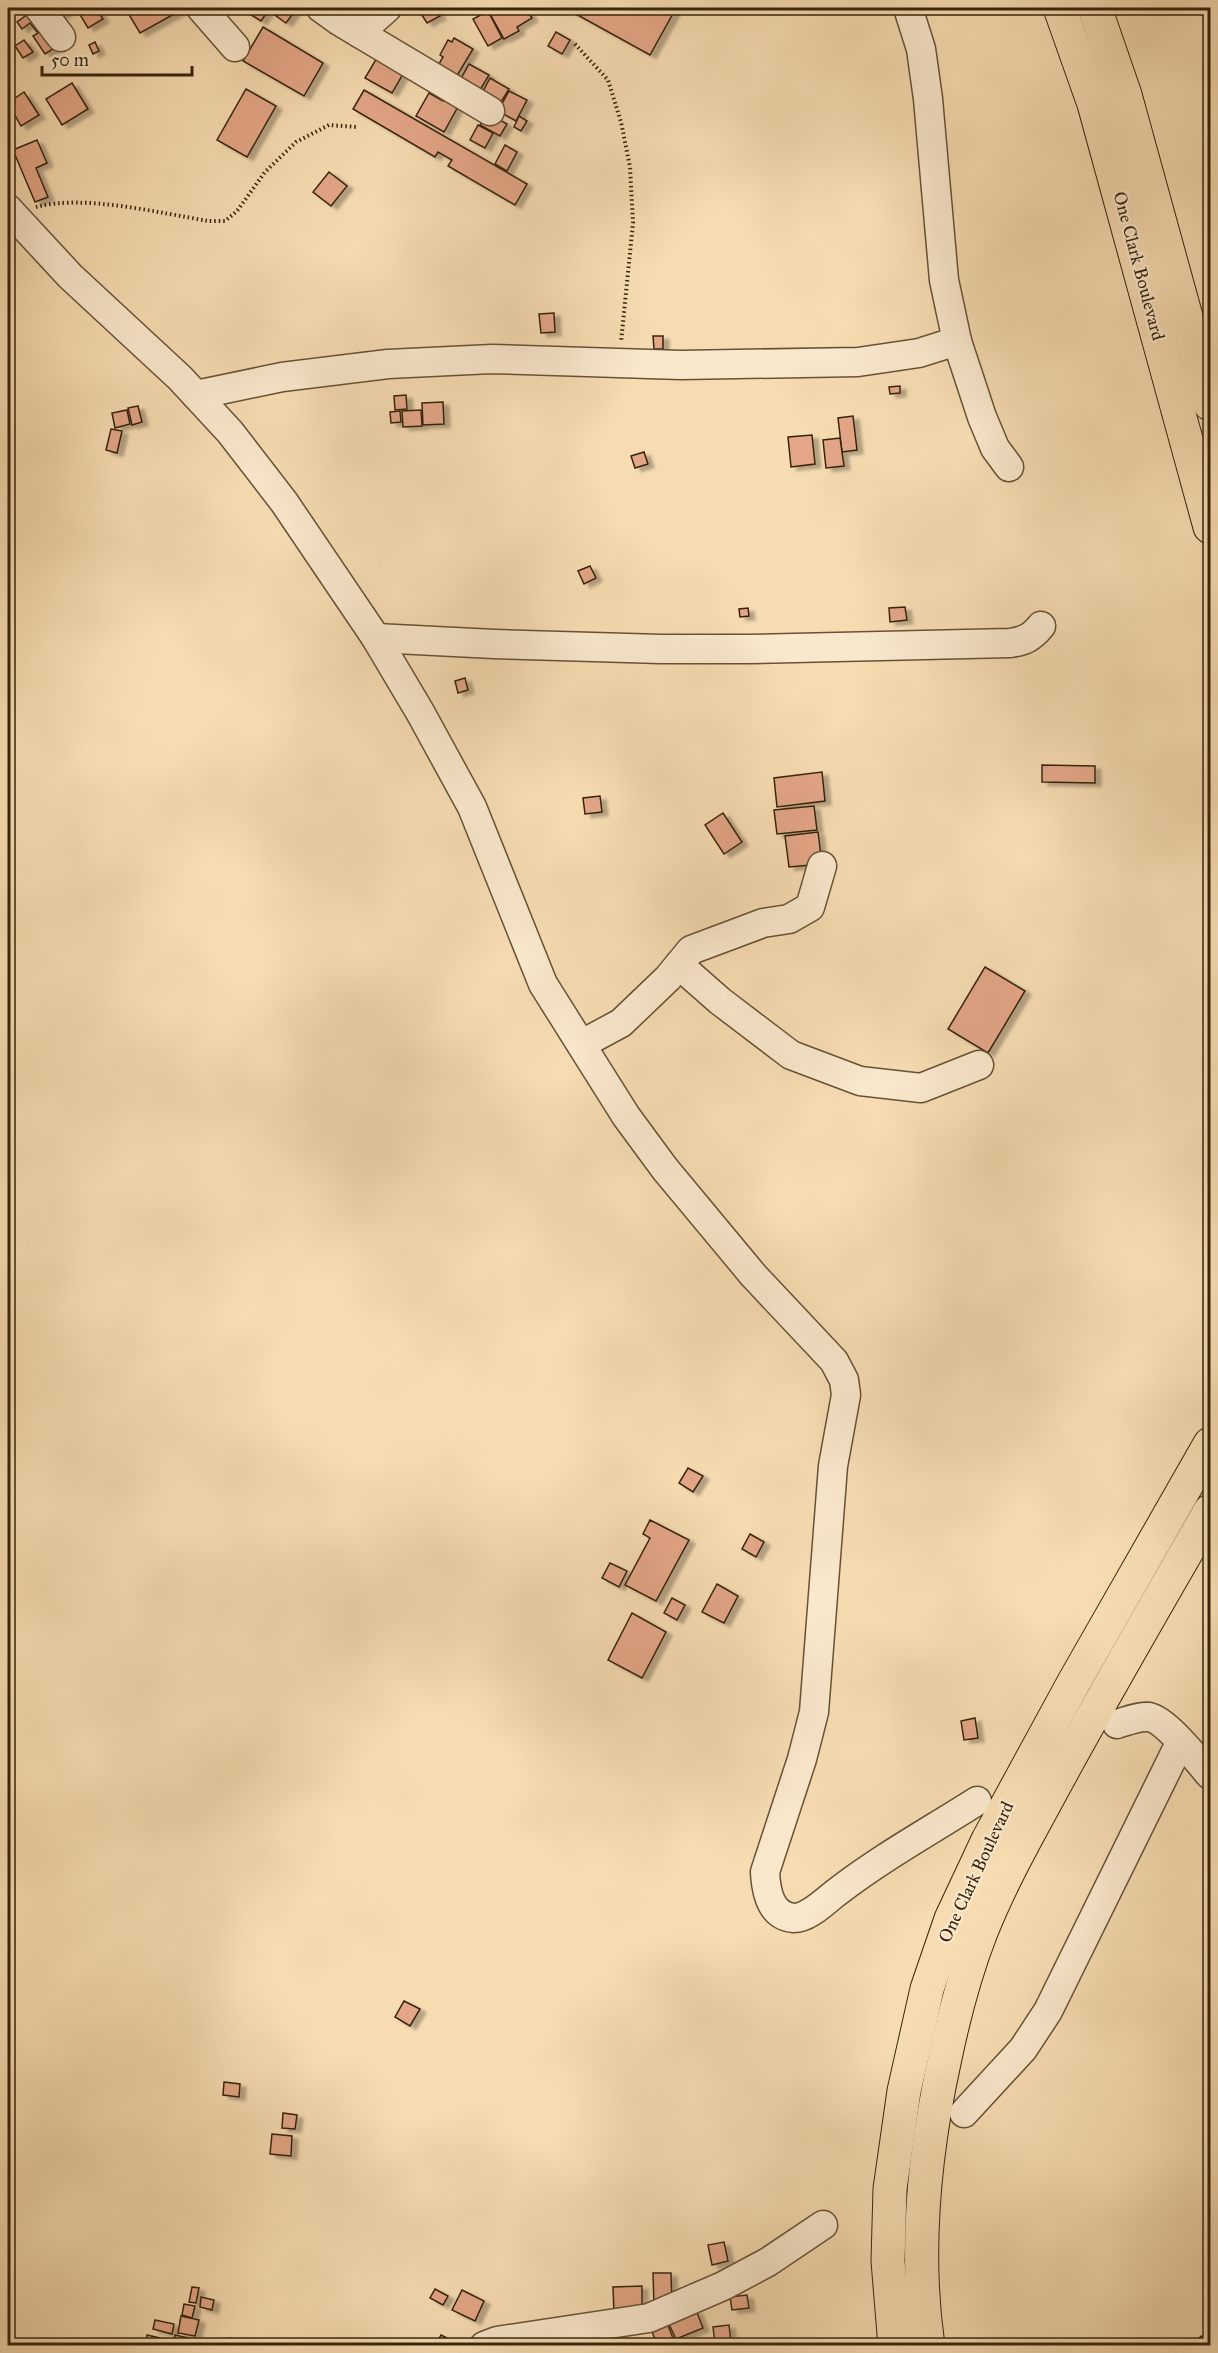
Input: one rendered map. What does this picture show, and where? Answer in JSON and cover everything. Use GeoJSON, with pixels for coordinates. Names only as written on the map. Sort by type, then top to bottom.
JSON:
{"type":"FeatureCollection","features":[{"type":"Feature","properties":{"kind":"main road","name":"One Clark Boulevard"},"geometry":{"type":"LineString","coordinates":[[1060,8],[1094,104],[1210,527]]}},
{"type":"Feature","properties":{"kind":"main road","name":"One Clark Boulevard"},"geometry":{"type":"LineString","coordinates":[[1095,8],[1125,95],[1210,404]]}},
{"type":"Feature","properties":{"kind":"main road","name":"One Clark Boulevard"},"geometry":{"type":"LineString","coordinates":[[895,2346],[888,2261],[890,2189],[904,2091],[924,2001],[951,1919],[988,1840],[1210,1444]]}},
{"type":"Feature","properties":{"kind":"main road","name":"One Clark Boulevard"},"geometry":{"type":"LineString","coordinates":[[928,2346],[921,2261],[922,2192],[936,2097],[962,1987],[981,1931],[1017,1855],[1102,1698],[1210,1511]]}},
{"type":"Feature","properties":{"kind":"street"},"geometry":{"type":"LineString","coordinates":[[39,8],[61,37]]}},
{"type":"Feature","properties":{"kind":"street"},"geometry":{"type":"LineString","coordinates":[[201,8],[235,47]]}},
{"type":"Feature","properties":{"kind":"street"},"geometry":{"type":"LineString","coordinates":[[321,8],[490,111]]}},
{"type":"Feature","properties":{"kind":"street"},"geometry":{"type":"LineString","coordinates":[[359,33],[387,8]]}},
{"type":"Feature","properties":{"kind":"street"},"geometry":{"type":"LineString","coordinates":[[908,8],[921,49],[928,99],[944,280],[957,341],[986,427],[995,448],[1009,466]]}},
{"type":"Feature","properties":{"kind":"street"},"geometry":{"type":"LineString","coordinates":[[10,211],[70,276],[196,395],[230,432],[284,502],[376,638],[420,712],[472,807],[543,984],[626,1116],[665,1169],[754,1276],[834,1361],[844,1380],[846,1395],[833,1466],[814,1712],[802,1760],[765,1872],[766,1889],[772,1904],[783,1915],[796,1918],[811,1911],[859,1875],[977,1801]]}},
{"type":"Feature","properties":{"kind":"street"},"geometry":{"type":"LineString","coordinates":[[196,395],[282,377],[388,364],[492,359],[681,365],[858,362],[919,353],[957,341]]}},
{"type":"Feature","properties":{"kind":"street"},"geometry":{"type":"LineString","coordinates":[[376,638],[505,644],[750,649],[1010,643],[1023,641],[1032,636],[1041,626]]}},
{"type":"Feature","properties":{"kind":"street"},"geometry":{"type":"LineString","coordinates":[[582,1044],[621,1023],[668,978],[691,950],[763,923],[789,919],[810,907],[822,866]]}},
{"type":"Feature","properties":{"kind":"street"},"geometry":{"type":"LineString","coordinates":[[679,965],[720,1001],[791,1055],[860,1081],[921,1088],[979,1065]]}},
{"type":"Feature","properties":{"kind":"street"},"geometry":{"type":"LineString","coordinates":[[1117,1724],[1141,1718],[1157,1720],[1167,1727],[1210,1775]]}},
{"type":"Feature","properties":{"kind":"street"},"geometry":{"type":"LineString","coordinates":[[964,2113],[1023,2049],[1048,2011],[1180,1743]]}},
{"type":"Feature","properties":{"kind":"street"},"geometry":{"type":"LineString","coordinates":[[484,2346],[649,2318],[732,2281],[768,2262],[823,2225]]}},
{"type":"Feature","properties":{"kind":"path"},"geometry":{"type":"LineString","coordinates":[[575,45],[608,80],[621,122],[630,167],[633,223],[619,363]]}},
{"type":"Feature","properties":{"kind":"path"},"geometry":{"type":"LineString","coordinates":[[10,211],[54,202],[100,204],[209,221],[225,221],[237,211],[265,172],[296,142],[329,125],[357,127]]}},
{"type":"Feature","properties":{"kind":"building"},"geometry":{"type":"Polygon","coordinates":[[[49,8],[70,8],[71,9],[56,18],[49,8]]]}},
{"type":"Feature","properties":{"kind":"building"},"geometry":{"type":"Polygon","coordinates":[[[76,8],[96,8],[103,19],[88,28],[76,8]]]}},
{"type":"Feature","properties":{"kind":"building"},"geometry":{"type":"Polygon","coordinates":[[[125,8],[185,8],[140,33],[125,8]]]}},
{"type":"Feature","properties":{"kind":"building"},"geometry":{"type":"Polygon","coordinates":[[[240,8],[270,8],[261,21],[240,8]]]}},
{"type":"Feature","properties":{"kind":"building"},"geometry":{"type":"Polygon","coordinates":[[[275,8],[297,8],[286,23],[272,13],[275,8]]]}},
{"type":"Feature","properties":{"kind":"building"},"geometry":{"type":"Polygon","coordinates":[[[435,8],[440,16],[427,23],[418,9],[435,8]]]}},
{"type":"Feature","properties":{"kind":"building"},"geometry":{"type":"Polygon","coordinates":[[[497,8],[526,8],[532,18],[517,27],[519,31],[504,39],[489,12],[497,8]]]}},
{"type":"Feature","properties":{"kind":"building"},"geometry":{"type":"Polygon","coordinates":[[[565,8],[676,8],[650,55],[565,8]]]}},
{"type":"Feature","properties":{"kind":"building"},"geometry":{"type":"Polygon","coordinates":[[[35,9],[46,25],[37,32],[30,23],[22,29],[17,22],[35,9]]]}},
{"type":"Feature","properties":{"kind":"building"},"geometry":{"type":"Polygon","coordinates":[[[488,11],[502,38],[488,46],[473,19],[488,11]]]}},
{"type":"Feature","properties":{"kind":"building"},"geometry":{"type":"Polygon","coordinates":[[[48,27],[59,45],[45,54],[33,36],[48,27]]]}},
{"type":"Feature","properties":{"kind":"building"},"geometry":{"type":"Polygon","coordinates":[[[263,27],[323,63],[304,96],[243,61],[263,27]]]}},
{"type":"Feature","properties":{"kind":"building"},"geometry":{"type":"Polygon","coordinates":[[[556,32],[570,40],[562,54],[548,46],[556,32]]]}},
{"type":"Feature","properties":{"kind":"building"},"geometry":{"type":"Polygon","coordinates":[[[454,38],[473,49],[455,79],[436,69],[443,57],[440,55],[448,40],[452,42],[454,38]]]}},
{"type":"Feature","properties":{"kind":"building"},"geometry":{"type":"Polygon","coordinates":[[[24,40],[33,52],[23,58],[15,46],[24,40]]]}},
{"type":"Feature","properties":{"kind":"building"},"geometry":{"type":"Polygon","coordinates":[[[95,42],[99,51],[93,54],[89,45],[95,42]]]}},
{"type":"Feature","properties":{"kind":"building"},"geometry":{"type":"Polygon","coordinates":[[[378,56],[404,72],[392,93],[365,78],[378,56]]]}},
{"type":"Feature","properties":{"kind":"building"},"geometry":{"type":"Polygon","coordinates":[[[469,64],[489,75],[477,95],[458,84],[469,64]]]}},
{"type":"Feature","properties":{"kind":"building"},"geometry":{"type":"Polygon","coordinates":[[[490,78],[509,89],[498,107],[480,97],[490,78]]]}},
{"type":"Feature","properties":{"kind":"building"},"geometry":{"type":"Polygon","coordinates":[[[72,83],[88,109],[62,125],[46,99],[72,83]]]}},
{"type":"Feature","properties":{"kind":"building"},"geometry":{"type":"Polygon","coordinates":[[[246,89],[276,106],[247,157],[217,140],[246,89]]]}},
{"type":"Feature","properties":{"kind":"building"},"geometry":{"type":"Polygon","coordinates":[[[364,90],[527,184],[515,205],[448,166],[452,160],[438,152],[435,157],[353,109],[364,90]]]}},
{"type":"Feature","properties":{"kind":"building"},"geometry":{"type":"Polygon","coordinates":[[[509,91],[527,100],[516,121],[498,111],[509,91]]]}},
{"type":"Feature","properties":{"kind":"building"},"geometry":{"type":"Polygon","coordinates":[[[24,92],[39,115],[21,126],[8,103],[24,92]]]}},
{"type":"Feature","properties":{"kind":"building"},"geometry":{"type":"Polygon","coordinates":[[[429,93],[443,101],[447,95],[460,103],[444,132],[416,116],[429,93]]]}},
{"type":"Feature","properties":{"kind":"building"},"geometry":{"type":"Polygon","coordinates":[[[487,113],[507,124],[500,136],[480,125],[487,113]]]}},
{"type":"Feature","properties":{"kind":"building"},"geometry":{"type":"Polygon","coordinates":[[[519,116],[527,121],[521,131],[514,127],[519,116]]]}},
{"type":"Feature","properties":{"kind":"building"},"geometry":{"type":"Polygon","coordinates":[[[478,125],[493,133],[485,148],[470,140],[478,125]]]}},
{"type":"Feature","properties":{"kind":"building"},"geometry":{"type":"Polygon","coordinates":[[[37,140],[47,163],[36,168],[48,197],[35,202],[13,150],[37,140]]]}},
{"type":"Feature","properties":{"kind":"building"},"geometry":{"type":"Polygon","coordinates":[[[505,145],[517,152],[507,171],[495,164],[505,145]]]}},
{"type":"Feature","properties":{"kind":"building"},"geometry":{"type":"Polygon","coordinates":[[[329,172],[347,186],[331,206],[313,192],[329,172]]]}},
{"type":"Feature","properties":{"kind":"building"},"geometry":{"type":"Polygon","coordinates":[[[554,313],[555,332],[541,333],[539,314],[554,313]]]}},
{"type":"Feature","properties":{"kind":"building"},"geometry":{"type":"Polygon","coordinates":[[[653,336],[663,336],[663,349],[654,349],[653,336]]]}},
{"type":"Feature","properties":{"kind":"building"},"geometry":{"type":"Polygon","coordinates":[[[900,386],[900,393],[890,394],[889,387],[900,386]]]}},
{"type":"Feature","properties":{"kind":"building"},"geometry":{"type":"Polygon","coordinates":[[[406,395],[407,409],[395,410],[394,396],[406,395]]]}},
{"type":"Feature","properties":{"kind":"building"},"geometry":{"type":"Polygon","coordinates":[[[443,402],[444,424],[423,425],[422,403],[443,402]]]}},
{"type":"Feature","properties":{"kind":"building"},"geometry":{"type":"Polygon","coordinates":[[[138,406],[142,422],[132,425],[128,408],[138,406]]]}},
{"type":"Feature","properties":{"kind":"building"},"geometry":{"type":"Polygon","coordinates":[[[127,410],[130,424],[115,428],[112,413],[127,410]]]}},
{"type":"Feature","properties":{"kind":"building"},"geometry":{"type":"Polygon","coordinates":[[[421,410],[422,426],[403,427],[402,411],[421,410]]]}},
{"type":"Feature","properties":{"kind":"building"},"geometry":{"type":"Polygon","coordinates":[[[400,411],[401,422],[391,423],[390,412],[400,411]]]}},
{"type":"Feature","properties":{"kind":"building"},"geometry":{"type":"Polygon","coordinates":[[[853,416],[857,450],[842,452],[838,418],[853,416]]]}},
{"type":"Feature","properties":{"kind":"building"},"geometry":{"type":"Polygon","coordinates":[[[111,429],[122,431],[117,453],[106,450],[111,429]]]}},
{"type":"Feature","properties":{"kind":"building"},"geometry":{"type":"Polygon","coordinates":[[[812,435],[815,464],[791,467],[788,437],[812,435]]]}},
{"type":"Feature","properties":{"kind":"building"},"geometry":{"type":"Polygon","coordinates":[[[840,438],[844,466],[826,468],[823,440],[840,438]]]}},
{"type":"Feature","properties":{"kind":"building"},"geometry":{"type":"Polygon","coordinates":[[[644,452],[648,464],[635,468],[631,456],[644,452]]]}},
{"type":"Feature","properties":{"kind":"building"},"geometry":{"type":"Polygon","coordinates":[[[590,566],[596,578],[584,584],[578,571],[590,566]]]}},
{"type":"Feature","properties":{"kind":"building"},"geometry":{"type":"Polygon","coordinates":[[[905,607],[907,620],[890,622],[889,608],[905,607]]]}},
{"type":"Feature","properties":{"kind":"building"},"geometry":{"type":"Polygon","coordinates":[[[748,608],[749,616],[740,617],[739,609],[748,608]]]}},
{"type":"Feature","properties":{"kind":"building"},"geometry":{"type":"Polygon","coordinates":[[[465,678],[468,690],[458,693],[455,681],[465,678]]]}},
{"type":"Feature","properties":{"kind":"building"},"geometry":{"type":"Polygon","coordinates":[[[1042,765],[1095,766],[1095,783],[1042,782],[1042,765]]]}},
{"type":"Feature","properties":{"kind":"building"},"geometry":{"type":"Polygon","coordinates":[[[822,772],[825,801],[777,807],[774,778],[822,772]]]}},
{"type":"Feature","properties":{"kind":"building"},"geometry":{"type":"Polygon","coordinates":[[[600,796],[602,812],[585,814],[583,798],[600,796]]]}},
{"type":"Feature","properties":{"kind":"building"},"geometry":{"type":"Polygon","coordinates":[[[814,806],[817,830],[777,834],[774,810],[814,806]]]}},
{"type":"Feature","properties":{"kind":"building"},"geometry":{"type":"Polygon","coordinates":[[[723,813],[742,842],[724,854],[705,825],[723,813]]]}},
{"type":"Feature","properties":{"kind":"building"},"geometry":{"type":"Polygon","coordinates":[[[818,832],[822,864],[789,867],[785,836],[818,832]]]}},
{"type":"Feature","properties":{"kind":"building"},"geometry":{"type":"Polygon","coordinates":[[[985,967],[1025,991],[988,1053],[948,1029],[985,967]]]}},
{"type":"Feature","properties":{"kind":"building"},"geometry":{"type":"Polygon","coordinates":[[[688,1468],[703,1476],[693,1492],[679,1483],[688,1468]]]}},
{"type":"Feature","properties":{"kind":"building"},"geometry":{"type":"Polygon","coordinates":[[[650,1520],[689,1540],[656,1601],[625,1585],[650,1538],[643,1534],[650,1520]]]}},
{"type":"Feature","properties":{"kind":"building"},"geometry":{"type":"Polygon","coordinates":[[[750,1534],[764,1542],[756,1557],[742,1549],[750,1534]]]}},
{"type":"Feature","properties":{"kind":"building"},"geometry":{"type":"Polygon","coordinates":[[[610,1563],[627,1571],[619,1587],[602,1578],[610,1563]]]}},
{"type":"Feature","properties":{"kind":"building"},"geometry":{"type":"Polygon","coordinates":[[[717,1584],[738,1596],[724,1623],[702,1612],[717,1584]]]}},
{"type":"Feature","properties":{"kind":"building"},"geometry":{"type":"Polygon","coordinates":[[[672,1598],[685,1605],[677,1620],[664,1613],[672,1598]]]}},
{"type":"Feature","properties":{"kind":"building"},"geometry":{"type":"Polygon","coordinates":[[[632,1613],[666,1632],[642,1678],[608,1660],[632,1613]]]}},
{"type":"Feature","properties":{"kind":"building"},"geometry":{"type":"Polygon","coordinates":[[[975,1718],[978,1738],[964,1740],[961,1721],[975,1718]]]}},
{"type":"Feature","properties":{"kind":"building"},"geometry":{"type":"Polygon","coordinates":[[[404,2001],[420,2009],[410,2026],[395,2017],[404,2001]]]}},
{"type":"Feature","properties":{"kind":"building"},"geometry":{"type":"Polygon","coordinates":[[[224,2082],[240,2084],[239,2097],[223,2095],[224,2082]]]}},
{"type":"Feature","properties":{"kind":"building"},"geometry":{"type":"Polygon","coordinates":[[[283,2113],[297,2115],[295,2129],[282,2128],[283,2113]]]}},
{"type":"Feature","properties":{"kind":"building"},"geometry":{"type":"Polygon","coordinates":[[[272,2134],[292,2136],[291,2156],[270,2154],[272,2134]]]}},
{"type":"Feature","properties":{"kind":"building"},"geometry":{"type":"Polygon","coordinates":[[[724,2242],[728,2261],[712,2265],[708,2245],[724,2242]]]}},
{"type":"Feature","properties":{"kind":"building"},"geometry":{"type":"Polygon","coordinates":[[[653,2273],[671,2273],[672,2305],[654,2305],[653,2273]]]}},
{"type":"Feature","properties":{"kind":"building"},"geometry":{"type":"Polygon","coordinates":[[[642,2286],[642,2312],[614,2313],[613,2287],[642,2286]]]}},
{"type":"Feature","properties":{"kind":"building"},"geometry":{"type":"Polygon","coordinates":[[[192,2287],[199,2288],[196,2303],[189,2302],[192,2287]]]}},
{"type":"Feature","properties":{"kind":"building"},"geometry":{"type":"Polygon","coordinates":[[[435,2289],[448,2296],[443,2305],[430,2298],[435,2289]]]}},
{"type":"Feature","properties":{"kind":"building"},"geometry":{"type":"Polygon","coordinates":[[[462,2290],[484,2301],[475,2321],[452,2310],[462,2290]]]}},
{"type":"Feature","properties":{"kind":"building"},"geometry":{"type":"Polygon","coordinates":[[[747,2295],[749,2308],[732,2310],[730,2297],[747,2295]]]}},
{"type":"Feature","properties":{"kind":"building"},"geometry":{"type":"Polygon","coordinates":[[[201,2297],[214,2300],[212,2310],[200,2307],[201,2297]]]}},
{"type":"Feature","properties":{"kind":"building"},"geometry":{"type":"Polygon","coordinates":[[[184,2304],[195,2306],[192,2318],[182,2315],[184,2304]]]}},
{"type":"Feature","properties":{"kind":"building"},"geometry":{"type":"Polygon","coordinates":[[[696,2310],[703,2328],[676,2339],[668,2322],[696,2310]]]}},
{"type":"Feature","properties":{"kind":"building"},"geometry":{"type":"Polygon","coordinates":[[[181,2316],[199,2320],[195,2336],[178,2333],[181,2316]]]}},
{"type":"Feature","properties":{"kind":"building"},"geometry":{"type":"Polygon","coordinates":[[[155,2320],[174,2324],[172,2334],[153,2329],[155,2320]]]}},
{"type":"Feature","properties":{"kind":"building"},"geometry":{"type":"Polygon","coordinates":[[[666,2321],[673,2338],[657,2344],[650,2327],[666,2321]]]}},
{"type":"Feature","properties":{"kind":"building"},"geometry":{"type":"Polygon","coordinates":[[[729,2325],[731,2342],[715,2344],[713,2327],[729,2325]]]}},
{"type":"Feature","properties":{"kind":"building"},"geometry":{"type":"Polygon","coordinates":[[[147,2335],[169,2340],[168,2346],[145,2346],[147,2335]]]}},
{"type":"Feature","properties":{"kind":"building"},"geometry":{"type":"Polygon","coordinates":[[[175,2335],[197,2340],[196,2346],[173,2346],[175,2335]]]}},
{"type":"Feature","properties":{"kind":"building"},"geometry":{"type":"Polygon","coordinates":[[[441,2335],[451,2340],[448,2346],[435,2346],[441,2335]]]}},
{"type":"Feature","properties":{"kind":"building"},"geometry":{"type":"Polygon","coordinates":[[[1201,2336],[1210,2346],[1192,2346],[1201,2336]]]}},
{"type":"Feature","properties":{"kind":"building"},"geometry":{"type":"Polygon","coordinates":[[[229,2338],[245,2341],[244,2346],[228,2346],[229,2338]]]}}]}
